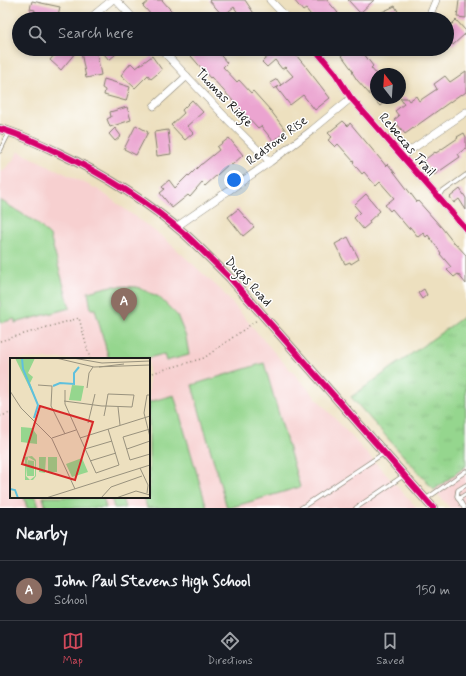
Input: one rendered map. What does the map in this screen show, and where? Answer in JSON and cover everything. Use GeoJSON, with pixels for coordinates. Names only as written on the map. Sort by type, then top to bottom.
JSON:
{"type":"FeatureCollection","features":[{"type":"Feature","properties":{"kind":"street"},"geometry":{"type":"LineString","coordinates":[[97,12],[112,0]]}},
{"type":"Feature","properties":{"kind":"street"},"geometry":{"type":"LineString","coordinates":[[116,0],[127,12]]}},
{"type":"Feature","properties":{"kind":"street"},"geometry":{"type":"LineString","coordinates":[[270,0],[281,12]]}},
{"type":"Feature","properties":{"kind":"street"},"geometry":{"type":"LineString","coordinates":[[431,12],[436,0]]}},
{"type":"Feature","properties":{"kind":"street","name":"Thomas Ridge"},"geometry":{"type":"LineString","coordinates":[[168,56],[247,140],[270,162]]}},
{"type":"Feature","properties":{"kind":"street","name":"Rebeccas Trail"},"geometry":{"type":"LineString","coordinates":[[321,56],[335,73],[351,98],[466,229]]}},
{"type":"Feature","properties":{"kind":"street"},"geometry":{"type":"LineString","coordinates":[[154,106],[187,76]]}},
{"type":"Feature","properties":{"kind":"street","name":"Redstone Rise"},"geometry":{"type":"LineString","coordinates":[[176,227],[270,162],[351,98]]}},
{"type":"Feature","properties":{"kind":"street"},"geometry":{"type":"LineString","coordinates":[[402,156],[466,112]]}},
{"type":"Feature","properties":{"kind":"street","name":"Dugas Road"},"geometry":{"type":"LineString","coordinates":[[0,128],[54,150],[96,172],[135,196],[176,227],[212,260],[264,316],[433,508]]}},
{"type":"Feature","properties":{"kind":"lane"},"geometry":{"type":"LineString","coordinates":[[0,152],[10,132]]}},
{"type":"Feature","properties":{"kind":"lane"},"geometry":{"type":"LineString","coordinates":[[437,196],[466,175]]}},
{"type":"Feature","properties":{"kind":"lane"},"geometry":{"type":"LineString","coordinates":[[301,508],[384,452]]}},
{"type":"Feature","properties":{"kind":"lane"},"geometry":{"type":"LineString","coordinates":[[426,499],[466,471]]}},
{"type":"Feature","properties":{"kind":"lane"},"geometry":{"type":"LineString","coordinates":[[356,508],[404,475]]}},
{"type":"Feature","properties":{"kind":"lane"},"geometry":{"type":"LineString","coordinates":[[464,505],[457,496],[458,490],[466,485]]}},
{"type":"Feature","properties":{"kind":"lane"},"geometry":{"type":"LineString","coordinates":[[458,499],[466,494]]}},
{"type":"Feature","properties":{"kind":"path"},"geometry":{"type":"LineString","coordinates":[[150,374],[204,358],[264,316]]}},
{"type":"Feature","properties":{"kind":"path"},"geometry":{"type":"LineString","coordinates":[[0,341],[78,318],[90,358]]}},
{"type":"Feature","properties":{"kind":"path"},"geometry":{"type":"LineString","coordinates":[[0,416],[10,413]]}},
{"type":"Feature","properties":{"kind":"shaded area"},"geometry":{"type":"Polygon","coordinates":[[[18,151],[99,190],[164,238],[221,290],[274,352],[417,508],[0,508],[0,173],[14,160],[18,151]]]}},
{"type":"Feature","properties":{"kind":"shaded area"},"geometry":{"type":"Polygon","coordinates":[[[466,466],[466,508],[450,508],[434,490],[466,466]]]}},
{"type":"Feature","properties":{"kind":"green space"},"geometry":{"type":"Polygon","coordinates":[[[0,200],[37,223],[50,236],[70,308],[15,323],[15,319],[0,323],[0,200]]]}},
{"type":"Feature","properties":{"kind":"green space"},"geometry":{"type":"Polygon","coordinates":[[[111,286],[137,287],[159,297],[177,315],[186,337],[189,355],[166,361],[164,354],[148,358],[109,358],[95,309],[91,309],[88,292],[111,286]]]}},
{"type":"Feature","properties":{"kind":"green space"},"geometry":{"type":"Polygon","coordinates":[[[466,315],[466,466],[434,490],[351,397],[466,315]]]}},
{"type":"Feature","properties":{"kind":"green space"},"geometry":{"type":"Polygon","coordinates":[[[264,363],[300,487],[227,508],[192,385],[264,363]]]}},
{"type":"Feature","properties":{"kind":"green space"},"geometry":{"type":"Polygon","coordinates":[[[174,395],[207,508],[147,508],[144,498],[150,498],[150,402],[174,395]]]}},
{"type":"Feature","properties":{"kind":"green space"},"geometry":{"type":"Polygon","coordinates":[[[24,498],[36,498],[39,508],[27,508],[24,498]]]}},
{"type":"Feature","properties":{"kind":"green space"},"geometry":{"type":"Polygon","coordinates":[[[43,498],[103,498],[106,508],[46,508],[43,498]]]}},
{"type":"Feature","properties":{"kind":"green space"},"geometry":{"type":"Polygon","coordinates":[[[111,498],[122,498],[125,508],[114,508],[111,498]]]}},
{"type":"Feature","properties":{"kind":"building"},"geometry":{"type":"Polygon","coordinates":[[[150,0],[162,0],[172,12],[149,12],[143,6],[150,0]]]}},
{"type":"Feature","properties":{"kind":"building"},"geometry":{"type":"Polygon","coordinates":[[[209,0],[245,0],[253,12],[237,12],[234,7],[228,12],[220,12],[209,0]]]}},
{"type":"Feature","properties":{"kind":"building"},"geometry":{"type":"Polygon","coordinates":[[[294,0],[327,0],[337,12],[308,12],[306,9],[303,11],[294,0]]]}},
{"type":"Feature","properties":{"kind":"building"},"geometry":{"type":"Polygon","coordinates":[[[348,0],[374,0],[361,12],[359,12],[348,0]]]}},
{"type":"Feature","properties":{"kind":"building"},"geometry":{"type":"Polygon","coordinates":[[[459,0],[466,0],[466,18],[457,17],[459,0]]]}},
{"type":"Feature","properties":{"kind":"building"},"geometry":{"type":"Polygon","coordinates":[[[32,1],[60,7],[59,12],[35,12],[35,10],[30,9],[32,1]]]}},
{"type":"Feature","properties":{"kind":"building"},"geometry":{"type":"Polygon","coordinates":[[[395,6],[398,12],[382,12],[395,6]]]}},
{"type":"Feature","properties":{"kind":"building"},"geometry":{"type":"Polygon","coordinates":[[[456,20],[466,31],[466,33],[454,44],[454,22],[456,20]]]}},
{"type":"Feature","properties":{"kind":"building"},"geometry":{"type":"Polygon","coordinates":[[[53,56],[73,56],[61,70],[50,60],[53,56]]]}},
{"type":"Feature","properties":{"kind":"building"},"geometry":{"type":"Polygon","coordinates":[[[82,56],[97,56],[101,75],[86,78],[82,56]]]}},
{"type":"Feature","properties":{"kind":"building"},"geometry":{"type":"Polygon","coordinates":[[[106,56],[114,56],[109,60],[106,56]]]}},
{"type":"Feature","properties":{"kind":"building"},"geometry":{"type":"Polygon","coordinates":[[[152,56],[162,70],[151,79],[148,75],[135,88],[121,75],[131,63],[136,68],[152,56]]]}},
{"type":"Feature","properties":{"kind":"building"},"geometry":{"type":"Polygon","coordinates":[[[191,56],[221,56],[227,63],[223,67],[237,82],[239,80],[251,93],[253,91],[286,131],[273,141],[261,126],[258,128],[211,77],[210,78],[191,56]]]}},
{"type":"Feature","properties":{"kind":"building"},"geometry":{"type":"Polygon","coordinates":[[[268,56],[297,56],[330,98],[315,110],[303,95],[290,105],[277,88],[293,76],[285,67],[282,69],[275,60],[267,67],[262,62],[268,56]]]}},
{"type":"Feature","properties":{"kind":"building"},"geometry":{"type":"Polygon","coordinates":[[[342,56],[366,56],[373,66],[370,68],[370,95],[357,80],[352,72],[353,71],[342,56]]]}},
{"type":"Feature","properties":{"kind":"building"},"geometry":{"type":"Polygon","coordinates":[[[466,71],[466,92],[405,134],[394,120],[399,116],[395,111],[406,104],[406,98],[409,101],[416,96],[419,101],[437,89],[434,84],[445,76],[450,82],[466,71]]]}},
{"type":"Feature","properties":{"kind":"building"},"geometry":{"type":"Polygon","coordinates":[[[104,79],[130,87],[126,101],[104,95],[105,90],[102,88],[104,79]]]}},
{"type":"Feature","properties":{"kind":"building"},"geometry":{"type":"Polygon","coordinates":[[[277,79],[281,85],[274,89],[270,83],[277,79]]]}},
{"type":"Feature","properties":{"kind":"building"},"geometry":{"type":"Polygon","coordinates":[[[192,100],[203,112],[187,126],[193,133],[185,140],[171,125],[184,113],[182,110],[192,100]]]}},
{"type":"Feature","properties":{"kind":"building"},"geometry":{"type":"Polygon","coordinates":[[[127,107],[131,120],[110,127],[107,119],[111,117],[110,112],[127,107]]]}},
{"type":"Feature","properties":{"kind":"building"},"geometry":{"type":"Polygon","coordinates":[[[343,121],[348,126],[350,123],[386,166],[388,164],[417,202],[418,201],[466,255],[466,284],[458,274],[454,277],[447,270],[451,267],[440,254],[441,253],[428,235],[426,237],[423,233],[418,237],[392,209],[390,211],[385,205],[394,198],[380,182],[376,186],[364,172],[362,174],[353,163],[354,162],[338,144],[335,147],[328,140],[332,137],[328,133],[343,121]]]}},
{"type":"Feature","properties":{"kind":"building"},"geometry":{"type":"Polygon","coordinates":[[[136,125],[148,132],[136,155],[124,149],[136,125]]]}},
{"type":"Feature","properties":{"kind":"building"},"geometry":{"type":"Polygon","coordinates":[[[115,128],[121,136],[115,141],[109,134],[115,128]]]}},
{"type":"Feature","properties":{"kind":"building"},"geometry":{"type":"Polygon","coordinates":[[[168,130],[171,154],[157,156],[154,132],[168,130]]]}},
{"type":"Feature","properties":{"kind":"building"},"geometry":{"type":"Polygon","coordinates":[[[464,133],[466,137],[466,148],[458,154],[460,157],[434,175],[423,161],[464,133]]]}},
{"type":"Feature","properties":{"kind":"building"},"geometry":{"type":"Polygon","coordinates":[[[229,138],[243,155],[232,165],[230,163],[205,186],[202,183],[190,197],[188,195],[172,208],[160,193],[165,189],[162,186],[169,180],[175,188],[188,175],[189,176],[201,164],[219,150],[217,147],[229,138]]]}},
{"type":"Feature","properties":{"kind":"building"},"geometry":{"type":"Polygon","coordinates":[[[460,189],[466,198],[466,210],[459,199],[454,203],[450,197],[460,189]]]}},
{"type":"Feature","properties":{"kind":"building"},"geometry":{"type":"Polygon","coordinates":[[[366,194],[380,211],[363,229],[354,218],[360,212],[354,205],[366,194]]]}},
{"type":"Feature","properties":{"kind":"building"},"geometry":{"type":"Polygon","coordinates":[[[238,209],[254,227],[243,236],[228,217],[238,209]]]}},
{"type":"Feature","properties":{"kind":"building"},"geometry":{"type":"Polygon","coordinates":[[[348,237],[359,259],[351,264],[350,262],[345,264],[335,244],[348,237]]]}},
{"type":"Feature","properties":{"kind":"building"},"geometry":{"type":"Polygon","coordinates":[[[424,289],[427,295],[422,299],[418,293],[424,289]]]}},
{"type":"Feature","properties":{"kind":"cycle path"},"geometry":{"type":"LineString","coordinates":[[321,56],[335,73],[351,98],[466,229]]}},
{"type":"Feature","properties":{"kind":"cycle path"},"geometry":{"type":"LineString","coordinates":[[0,129],[37,143],[93,170],[157,211],[186,235],[230,278],[433,508]]}},
{"type":"Feature","properties":{"kind":"place","name":"John Paul Stevens High School"},"geometry":{"type":"Point","coordinates":[124,321]}}]}
